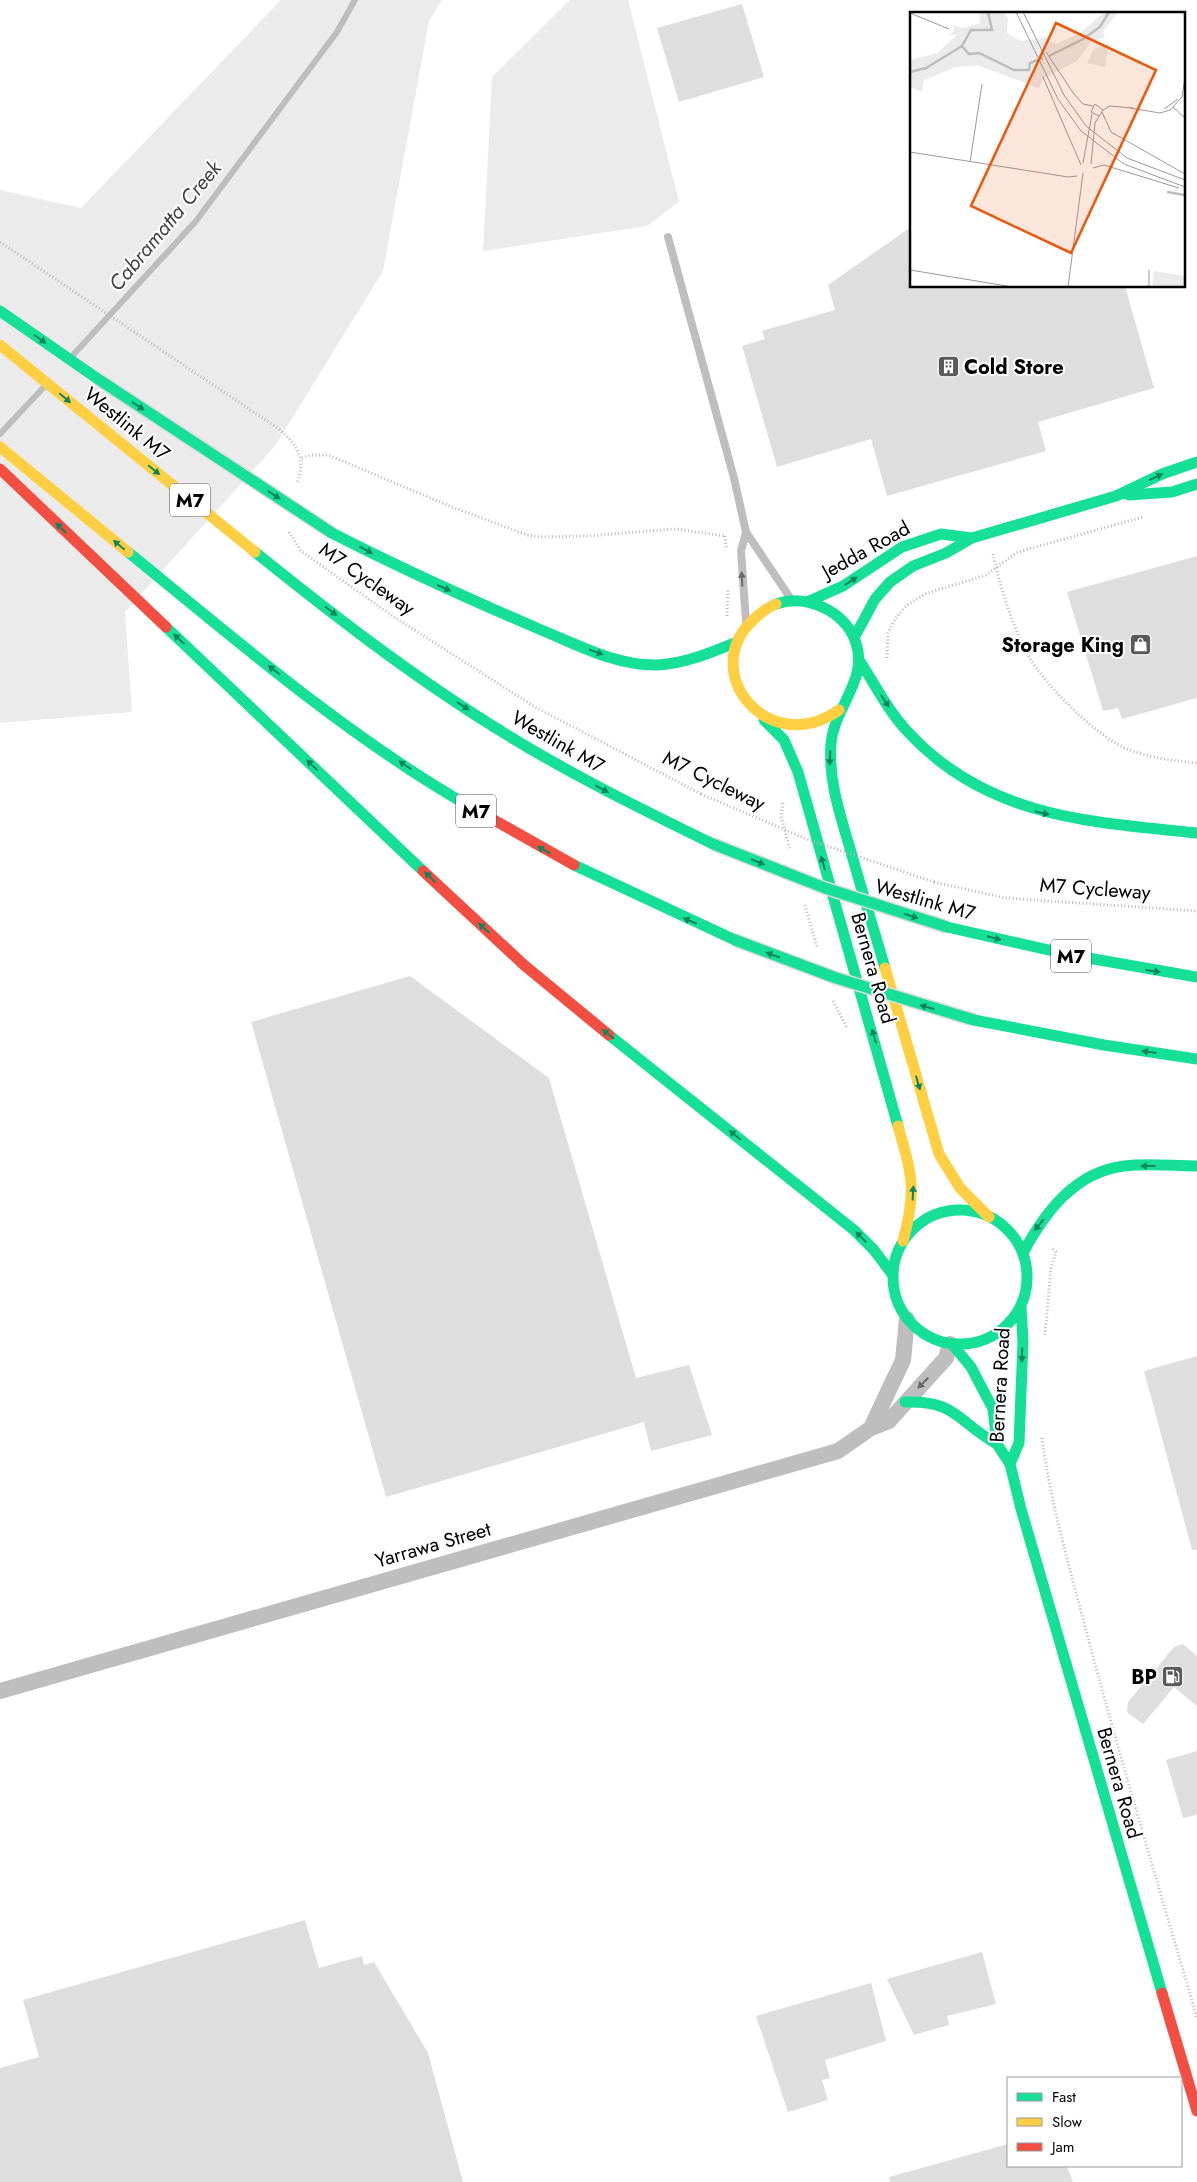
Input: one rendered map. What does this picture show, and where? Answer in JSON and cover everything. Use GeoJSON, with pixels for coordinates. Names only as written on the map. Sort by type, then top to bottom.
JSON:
{"type":"FeatureCollection","features":[{"type":"Feature","properties":{"kind":"main road"},"geometry":{"type":"LineString","coordinates":[[0,311],[98,379],[332,533],[399,568],[501,613],[597,652],[633,663],[656,665],[680,663],[737,642]]}},
{"type":"Feature","properties":{"kind":"main road","name":"Westlink M7"},"geometry":{"type":"LineString","coordinates":[[0,345],[292,582],[401,664],[496,728],[605,791],[713,844],[825,888],[947,927],[1038,949],[1140,969],[1197,977]]}},
{"type":"Feature","properties":{"kind":"main road","name":"M7"},"geometry":{"type":"LineString","coordinates":[[0,447],[240,644],[363,738],[455,798],[555,856],[658,907],[735,940],[836,978],[974,1020],[1104,1045],[1197,1059]]}},
{"type":"Feature","properties":{"kind":"main road","name":"Jedda Road"},"geometry":{"type":"LineString","coordinates":[[854,638],[875,599],[890,582],[913,566],[946,553],[972,538],[1116,496],[1162,474],[1197,462]]}},
{"type":"Feature","properties":{"kind":"main road"},"geometry":{"type":"LineString","coordinates":[[0,469],[524,965],[854,1230],[874,1250],[892,1274]]}},
{"type":"Feature","properties":{"kind":"main road","name":"Jedda Road"},"geometry":{"type":"LineString","coordinates":[[1116,496],[1172,492],[1197,484]]}},
{"type":"Feature","properties":{"kind":"main road","name":"Jedda Road"},"geometry":{"type":"LineString","coordinates":[[807,602],[842,586],[902,547],[941,534],[972,538]]}},
{"type":"Feature","properties":{"kind":"main road"},"geometry":{"type":"LineString","coordinates":[[793,601],[822,606],[835,614],[854,638],[859,660],[855,687],[848,700],[839,710],[822,722],[801,727],[780,725],[761,717],[746,702],[736,684],[733,656],[737,642],[746,626],[767,608],[793,601]]}},
{"type":"Feature","properties":{"kind":"main road"},"geometry":{"type":"LineString","coordinates":[[859,660],[908,732],[954,773],[1010,804],[1041,813],[1197,833]]}},
{"type":"Feature","properties":{"kind":"main road","name":"Bernera Road"},"geometry":{"type":"LineString","coordinates":[[839,710],[830,739],[830,766],[836,800],[939,1154],[950,1176],[967,1199],[989,1217]]}},
{"type":"Feature","properties":{"kind":"main road","name":"Bernera Road"},"geometry":{"type":"LineString","coordinates":[[761,717],[784,740],[798,772],[896,1114],[913,1186],[911,1210],[903,1240]]}},
{"type":"Feature","properties":{"kind":"main road"},"geometry":{"type":"LineString","coordinates":[[1023,1253],[1034,1232],[1060,1199],[1091,1176],[1112,1168],[1143,1165],[1197,1166]]}},
{"type":"Feature","properties":{"kind":"main road"},"geometry":{"type":"LineString","coordinates":[[951,1211],[970,1211],[989,1217],[1009,1232],[1023,1253],[1026,1280],[1021,1306],[1004,1328],[980,1342],[951,1344],[933,1340],[919,1331],[907,1319],[895,1298],[892,1274],[895,1257],[903,1240],[924,1221],[951,1211]]}},
{"type":"Feature","properties":{"kind":"main road","name":"Bernera Road"},"geometry":{"type":"LineString","coordinates":[[1010,1464],[1019,1443],[1023,1342],[1021,1306]]}},
{"type":"Feature","properties":{"kind":"main road","name":"Bernera Road"},"geometry":{"type":"LineString","coordinates":[[951,1344],[972,1367],[993,1409],[996,1444],[1010,1464],[1021,1509],[1086,1735],[1197,2111]]}},
{"type":"Feature","properties":{"kind":"main road"},"geometry":{"type":"LineString","coordinates":[[905,1402],[930,1401],[948,1406],[984,1438],[996,1444]]}},
{"type":"Feature","properties":{"kind":"street"},"geometry":{"type":"LineString","coordinates":[[871,1428],[903,1360],[907,1319]]}},
{"type":"Feature","properties":{"kind":"street","name":"Yarrawa Street"},"geometry":{"type":"LineString","coordinates":[[0,1691],[820,1457],[838,1450],[871,1428],[889,1421],[946,1358],[951,1344]]}},
{"type":"Feature","properties":{"kind":"lane"},"geometry":{"type":"LineString","coordinates":[[668,237],[734,478],[746,532],[793,601]]}},
{"type":"Feature","properties":{"kind":"lane"},"geometry":{"type":"LineString","coordinates":[[746,532],[741,551],[746,626]]}},
{"type":"Feature","properties":{"kind":"path"},"geometry":{"type":"LineString","coordinates":[[0,242],[279,428],[292,441],[302,458],[301,474],[295,489]]}},
{"type":"Feature","properties":{"kind":"path"},"geometry":{"type":"LineString","coordinates":[[302,458],[310,455],[328,455],[514,532],[542,537],[674,529],[725,536],[727,557]]}},
{"type":"Feature","properties":{"kind":"path"},"geometry":{"type":"LineString","coordinates":[[887,659],[888,633],[895,619],[908,605],[924,594],[986,575],[1018,552],[1144,516]]}},
{"type":"Feature","properties":{"kind":"path","name":"M7 Cycleway"},"geometry":{"type":"LineString","coordinates":[[289,530],[291,538],[301,551],[391,614],[535,707],[700,794],[809,840],[934,882],[1005,898],[1197,910]]}},
{"type":"Feature","properties":{"kind":"path"},"geometry":{"type":"LineString","coordinates":[[996,567],[1020,637],[1029,656],[1081,718],[1108,739],[1129,750],[1150,756],[1197,764]]}},
{"type":"Feature","properties":{"kind":"path"},"geometry":{"type":"LineString","coordinates":[[726,621],[728,581]]}},
{"type":"Feature","properties":{"kind":"path"},"geometry":{"type":"LineString","coordinates":[[1045,1345],[1050,1268],[1056,1252]]}},
{"type":"Feature","properties":{"kind":"path"},"geometry":{"type":"LineString","coordinates":[[1040,1429],[1047,1479],[1066,1554],[1109,1715],[1197,2018]]}},
{"type":"Feature","properties":{"kind":"shaded area"},"geometry":{"type":"Polygon","coordinates":[[[281,0],[442,0],[429,21],[383,271],[275,446],[125,612],[132,712],[0,723],[0,190],[81,208],[281,0]]]}},
{"type":"Feature","properties":{"kind":"shaded area"},"geometry":{"type":"Polygon","coordinates":[[[570,0],[628,0],[679,202],[647,226],[483,251],[492,77],[570,0]]]}},
{"type":"Feature","properties":{"kind":"building"},"geometry":{"type":"Polygon","coordinates":[[[742,4],[764,77],[679,102],[657,28],[742,4]]]}},
{"type":"Feature","properties":{"kind":"building","name":"Cold Store"},"geometry":{"type":"Polygon","coordinates":[[[910,228],[910,288],[1126,288],[1154,388],[1038,422],[1046,451],[887,496],[871,439],[777,467],[742,346],[765,339],[762,331],[835,310],[828,285],[910,228]]]}},
{"type":"Feature","properties":{"kind":"building","name":"Storage King"},"geometry":{"type":"Polygon","coordinates":[[[1197,556],[1197,698],[1122,719],[1118,708],[1103,711],[1067,592],[1197,556]]]}},
{"type":"Feature","properties":{"kind":"building"},"geometry":{"type":"Polygon","coordinates":[[[410,976],[549,1078],[636,1378],[689,1365],[712,1435],[651,1451],[644,1422],[386,1497],[251,1022],[410,976]]]}},
{"type":"Feature","properties":{"kind":"building"},"geometry":{"type":"Polygon","coordinates":[[[1197,1356],[1197,1550],[1192,1550],[1144,1371],[1197,1356]]]}},
{"type":"Feature","properties":{"kind":"building","name":"BP"},"geometry":{"type":"Polygon","coordinates":[[[1183,1644],[1197,1656],[1197,1706],[1174,1687],[1143,1724],[1127,1712],[1128,1702],[1174,1647],[1183,1644]]]}},
{"type":"Feature","properties":{"kind":"building"},"geometry":{"type":"Polygon","coordinates":[[[1197,1751],[1197,1815],[1183,1818],[1166,1760],[1197,1751]]]}},
{"type":"Feature","properties":{"kind":"building"},"geometry":{"type":"Polygon","coordinates":[[[305,1920],[319,1968],[362,1956],[364,1965],[374,1962],[428,2053],[463,2182],[0,2182],[0,2068],[39,2057],[23,2000],[305,1920]]]}},
{"type":"Feature","properties":{"kind":"building"},"geometry":{"type":"Polygon","coordinates":[[[982,1952],[996,2004],[947,2016],[949,2025],[914,2035],[887,1979],[982,1952]]]}},
{"type":"Feature","properties":{"kind":"building"},"geometry":{"type":"Polygon","coordinates":[[[871,1983],[886,2041],[825,2060],[830,2078],[822,2080],[828,2100],[788,2112],[756,2016],[871,1983]]]}},
{"type":"Feature","properties":{"kind":"building"},"geometry":{"type":"Polygon","coordinates":[[[1007,2144],[1007,2167],[1067,2167],[1073,2182],[890,2182],[889,2177],[1007,2144]]]}},
{"type":"Feature","properties":{"kind":"waterway","name":"Cabramatta Creek"},"geometry":{"type":"LineString","coordinates":[[74,354],[196,221],[337,32],[355,0]]}},
{"type":"Feature","properties":{"kind":"waterway","name":"Cabramatta Creek"},"geometry":{"type":"LineString","coordinates":[[0,434],[43,388]]}},
{"type":"Feature","properties":{"kind":"traffic: fast"},"geometry":{"type":"LineString","coordinates":[[0,311],[98,379]]}},
{"type":"Feature","properties":{"kind":"traffic: fast"},"geometry":{"type":"LineString","coordinates":[[98,379],[332,533]]}},
{"type":"Feature","properties":{"kind":"traffic: fast"},"geometry":{"type":"LineString","coordinates":[[854,638],[875,599],[890,582],[913,566],[946,553],[972,538],[1116,496],[1162,474],[1197,462]]}},
{"type":"Feature","properties":{"kind":"traffic: fast"},"geometry":{"type":"LineString","coordinates":[[1129,495],[1172,492],[1197,484]]}},
{"type":"Feature","properties":{"kind":"traffic: fast"},"geometry":{"type":"LineString","coordinates":[[332,533],[461,595],[611,658],[641,664],[667,664],[698,657],[737,642]]}},
{"type":"Feature","properties":{"kind":"traffic: fast"},"geometry":{"type":"LineString","coordinates":[[807,602],[843,586],[902,547],[941,534],[972,538]]}},
{"type":"Feature","properties":{"kind":"traffic: fast"},"geometry":{"type":"LineString","coordinates":[[128,552],[249,651],[332,715],[374,746],[462,802]]}},
{"type":"Feature","properties":{"kind":"traffic: fast"},"geometry":{"type":"LineString","coordinates":[[255,552],[373,644],[465,708],[576,775],[713,844]]}},
{"type":"Feature","properties":{"kind":"traffic: fast"},"geometry":{"type":"LineString","coordinates":[[776,604],[799,601],[822,607],[842,620],[855,640],[858,668],[850,693],[834,730],[831,744],[831,772],[839,812],[885,968]]}},
{"type":"Feature","properties":{"kind":"traffic: fast"},"geometry":{"type":"LineString","coordinates":[[166,627],[423,871]]}},
{"type":"Feature","properties":{"kind":"traffic: fast"},"geometry":{"type":"LineString","coordinates":[[859,660],[888,706],[908,732],[938,760],[971,782],[1005,798],[1041,810],[1079,819],[1197,833]]}},
{"type":"Feature","properties":{"kind":"traffic: fast"},"geometry":{"type":"LineString","coordinates":[[764,720],[784,740],[798,772],[898,1126]]}},
{"type":"Feature","properties":{"kind":"traffic: fast"},"geometry":{"type":"LineString","coordinates":[[713,844],[825,888],[947,927]]}},
{"type":"Feature","properties":{"kind":"traffic: fast"},"geometry":{"type":"LineString","coordinates":[[574,865],[735,940]]}},
{"type":"Feature","properties":{"kind":"traffic: fast"},"geometry":{"type":"LineString","coordinates":[[947,927],[1071,955],[1197,977]]}},
{"type":"Feature","properties":{"kind":"traffic: fast"},"geometry":{"type":"LineString","coordinates":[[735,940],[836,978],[974,1020]]}},
{"type":"Feature","properties":{"kind":"traffic: fast"},"geometry":{"type":"LineString","coordinates":[[974,1020],[1104,1045],[1197,1059]]}},
{"type":"Feature","properties":{"kind":"traffic: fast"},"geometry":{"type":"LineString","coordinates":[[609,1035],[854,1230],[874,1250],[892,1274]]}},
{"type":"Feature","properties":{"kind":"traffic: fast"},"geometry":{"type":"LineString","coordinates":[[1023,1253],[1041,1223],[1063,1196],[1091,1176],[1106,1170],[1133,1165],[1197,1166]]}},
{"type":"Feature","properties":{"kind":"traffic: fast"},"geometry":{"type":"LineString","coordinates":[[960,1210],[986,1215],[997,1221],[1007,1230],[1016,1240],[1022,1251],[1027,1277],[1022,1303],[1016,1314],[1007,1324],[997,1333],[986,1339],[960,1344],[934,1339],[923,1333],[913,1324],[904,1314],[898,1303],[893,1277],[898,1251],[904,1240],[913,1230],[923,1221],[934,1215],[960,1210]]}},
{"type":"Feature","properties":{"kind":"traffic: fast"},"geometry":{"type":"LineString","coordinates":[[1010,1464],[1019,1443],[1023,1342],[1021,1306]]}},
{"type":"Feature","properties":{"kind":"traffic: fast"},"geometry":{"type":"LineString","coordinates":[[952,1344],[971,1367],[993,1409],[997,1444],[1010,1464],[1021,1509],[1162,1993]]}},
{"type":"Feature","properties":{"kind":"traffic: fast"},"geometry":{"type":"LineString","coordinates":[[905,1402],[922,1402],[946,1409],[956,1414],[997,1444]]}},
{"type":"Feature","properties":{"kind":"traffic: slow"},"geometry":{"type":"LineString","coordinates":[[0,345],[255,552]]}},
{"type":"Feature","properties":{"kind":"traffic: slow"},"geometry":{"type":"LineString","coordinates":[[0,447],[128,552]]}},
{"type":"Feature","properties":{"kind":"traffic: slow"},"geometry":{"type":"LineString","coordinates":[[776,604],[769,607],[751,622],[737,643],[733,665],[738,686],[750,704],[767,717],[789,724],[813,722],[839,710]]}},
{"type":"Feature","properties":{"kind":"traffic: slow"},"geometry":{"type":"LineString","coordinates":[[885,968],[939,1154],[960,1188],[989,1217]]}},
{"type":"Feature","properties":{"kind":"traffic: slow"},"geometry":{"type":"LineString","coordinates":[[898,1126],[907,1157],[911,1183],[910,1208],[903,1241]]}},
{"type":"Feature","properties":{"kind":"traffic: jam"},"geometry":{"type":"LineString","coordinates":[[0,469],[166,627]]}},
{"type":"Feature","properties":{"kind":"traffic: jam"},"geometry":{"type":"LineString","coordinates":[[462,802],[574,865]]}},
{"type":"Feature","properties":{"kind":"traffic: jam"},"geometry":{"type":"LineString","coordinates":[[423,871],[524,965],[609,1035]]}},
{"type":"Feature","properties":{"kind":"traffic: jam"},"geometry":{"type":"LineString","coordinates":[[1162,1993],[1197,2111]]}},
{"type":"Feature","properties":{"kind":"place","name":"Cold Store"},"geometry":{"type":"Point","coordinates":[948,367]}},
{"type":"Feature","properties":{"kind":"place","name":"Storage King"},"geometry":{"type":"Point","coordinates":[1140,645]}},
{"type":"Feature","properties":{"kind":"place","name":"BP"},"geometry":{"type":"Point","coordinates":[1173,1677]}}]}
